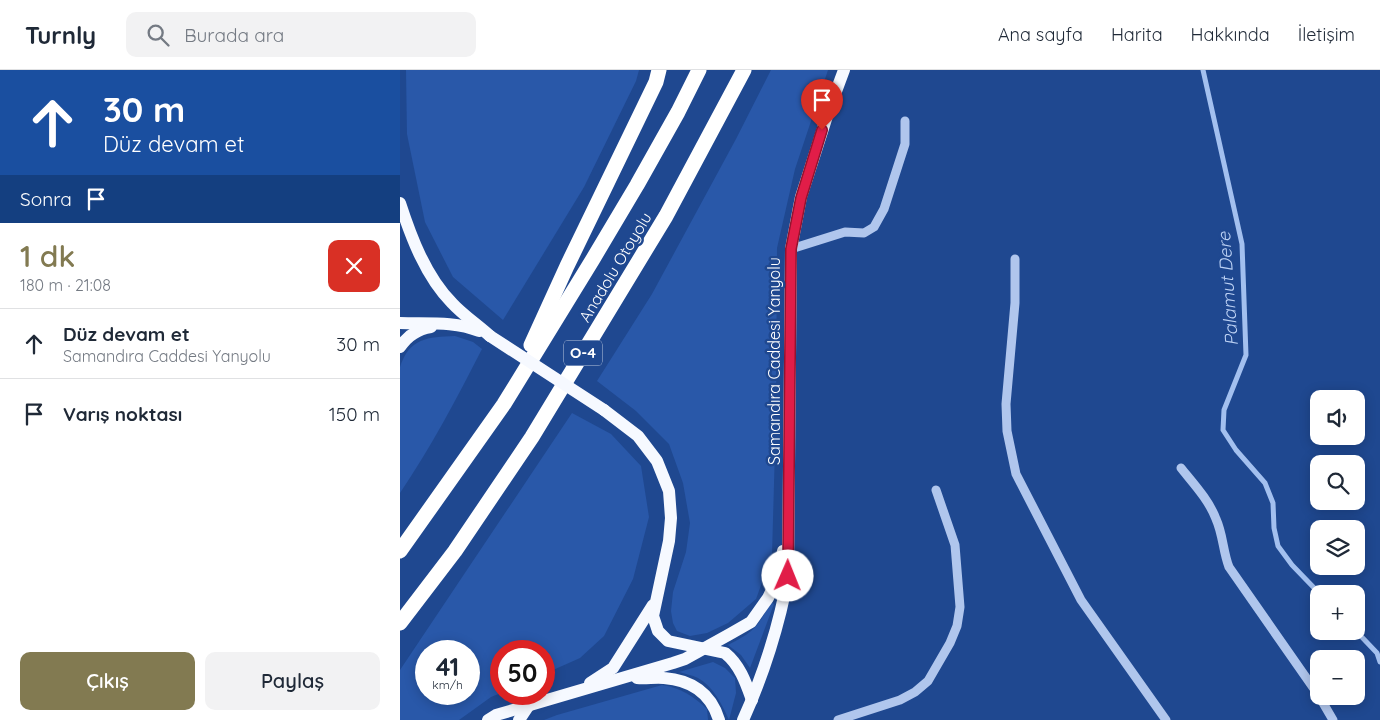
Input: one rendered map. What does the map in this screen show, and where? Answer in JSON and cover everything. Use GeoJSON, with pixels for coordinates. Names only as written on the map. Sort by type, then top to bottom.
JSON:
{"type":"FeatureCollection","features":[{"type":"Feature","properties":{"kind":"highway"},"geometry":{"type":"LineString","coordinates":[[504,404],[567,266],[656,82],[659,70]]}},
{"type":"Feature","properties":{"kind":"highway","name":"Anadolu Otoyolu"},"geometry":{"type":"LineString","coordinates":[[400,551],[504,404],[627,201],[678,112],[699,70]]}},
{"type":"Feature","properties":{"kind":"highway","name":"Anadolu Otoyolu"},"geometry":{"type":"LineString","coordinates":[[400,622],[455,551],[532,437],[666,216],[744,70]]}},
{"type":"Feature","properties":{"kind":"main road","name":"Samandıra Caddesi Yanyolu"},"geometry":{"type":"LineString","coordinates":[[790,509],[791,249],[801,198],[844,70]]}},
{"type":"Feature","properties":{"kind":"main road"},"geometry":{"type":"LineString","coordinates":[[400,203],[410,233],[425,267],[451,302],[490,336],[604,410],[638,436],[657,461],[669,490],[671,518],[669,541],[653,616],[658,631],[668,641],[725,653],[740,671],[752,700]]}},
{"type":"Feature","properties":{"kind":"main road"},"geometry":{"type":"LineString","coordinates":[[400,323],[467,326],[490,336]]}},
{"type":"Feature","properties":{"kind":"main road"},"geometry":{"type":"LineString","coordinates":[[400,346],[404,340],[420,329],[451,324]]}},
{"type":"Feature","properties":{"kind":"main road"},"geometry":{"type":"LineString","coordinates":[[555,697],[685,659],[751,622],[768,598],[779,575],[790,509]]}},
{"type":"Feature","properties":{"kind":"main road"},"geometry":{"type":"LineString","coordinates":[[743,720],[752,700],[784,604],[788,576],[790,509]]}},
{"type":"Feature","properties":{"kind":"main road"},"geometry":{"type":"LineString","coordinates":[[579,690],[613,668],[656,600]]}},
{"type":"Feature","properties":{"kind":"main road"},"geometry":{"type":"LineString","coordinates":[[624,677],[664,677],[688,683],[705,693],[719,720]]}},
{"type":"Feature","properties":{"kind":"main road"},"geometry":{"type":"LineString","coordinates":[[488,720],[496,715],[529,705]]}},
{"type":"Feature","properties":{"kind":"main road"},"geometry":{"type":"LineString","coordinates":[[519,720],[529,705]]}},
{"type":"Feature","properties":{"kind":"lane"},"geometry":{"type":"LineString","coordinates":[[791,249],[845,232],[864,234],[874,226],[884,209],[905,144],[905,121]]}},
{"type":"Feature","properties":{"kind":"lane"},"geometry":{"type":"LineString","coordinates":[[1016,258],[1015,303],[1006,404],[1007,431],[1016,474],[1081,600],[1166,720]]}},
{"type":"Feature","properties":{"kind":"lane"},"geometry":{"type":"LineString","coordinates":[[1181,468],[1216,517],[1229,568],[1310,683]]}},
{"type":"Feature","properties":{"kind":"lane"},"geometry":{"type":"LineString","coordinates":[[838,720],[900,700],[914,692],[928,680],[950,643],[957,626],[960,607],[955,545],[936,490]]}},
{"type":"Feature","properties":{"kind":"lane"},"geometry":{"type":"LineString","coordinates":[[1325,705],[1334,720]]}},
{"type":"Feature","properties":{"kind":"shaded area"},"geometry":{"type":"Polygon","coordinates":[[[406,70],[639,70],[636,81],[584,187],[503,320],[453,277],[425,222],[407,134],[406,70]]]}},
{"type":"Feature","properties":{"kind":"shaded area"},"geometry":{"type":"Polygon","coordinates":[[[771,70],[828,70],[795,169],[777,248],[776,411],[772,555],[756,599],[728,623],[707,633],[690,636],[677,631],[673,623],[671,611],[673,592],[686,552],[690,523],[683,483],[669,444],[636,411],[597,381],[652,294],[771,70]]]}},
{"type":"Feature","properties":{"kind":"shaded area"},"geometry":{"type":"Polygon","coordinates":[[[455,336],[473,342],[482,349],[443,422],[400,493],[400,367],[409,350],[421,341],[436,337],[455,336]]]}},
{"type":"Feature","properties":{"kind":"shaded area"},"geometry":{"type":"Polygon","coordinates":[[[572,413],[611,434],[641,466],[649,517],[633,579],[604,636],[580,658],[555,669],[555,640],[490,640],[490,698],[480,705],[480,640],[420,640],[572,413]]]}},
{"type":"Feature","properties":{"kind":"shaded area"},"geometry":{"type":"Polygon","coordinates":[[[771,602],[774,604],[750,668],[741,655],[728,645],[754,628],[771,602]]]}},
{"type":"Feature","properties":{"kind":"shaded area"},"geometry":{"type":"Polygon","coordinates":[[[415,648],[415,705],[480,705],[459,720],[400,720],[400,670],[415,648]]]}},
{"type":"Feature","properties":{"kind":"shaded area"},"geometry":{"type":"Polygon","coordinates":[[[713,662],[725,668],[735,678],[736,693],[729,720],[721,703],[708,686],[698,678],[679,672],[713,662]]]}},
{"type":"Feature","properties":{"kind":"shaded area"},"geometry":{"type":"Polygon","coordinates":[[[662,685],[681,690],[697,700],[707,709],[708,720],[544,720],[557,715],[662,685]]]}},
{"type":"Feature","properties":{"kind":"waterway","name":"Palamut Dere"},"geometry":{"type":"LineString","coordinates":[[1203,70],[1242,244],[1246,355],[1224,410],[1223,430],[1236,450],[1265,483],[1273,503],[1274,528],[1278,546],[1292,565],[1311,585]]}},
{"type":"Feature","properties":{"kind":"waterway","name":"Palamut Dere"},"geometry":{"type":"LineString","coordinates":[[1365,640],[1377,653],[1380,662]]}},
{"type":"Feature","properties":{"kind":"route"},"geometry":{"type":"LineString","coordinates":[[788,576],[791,249],[801,198],[822,130]]}}]}
